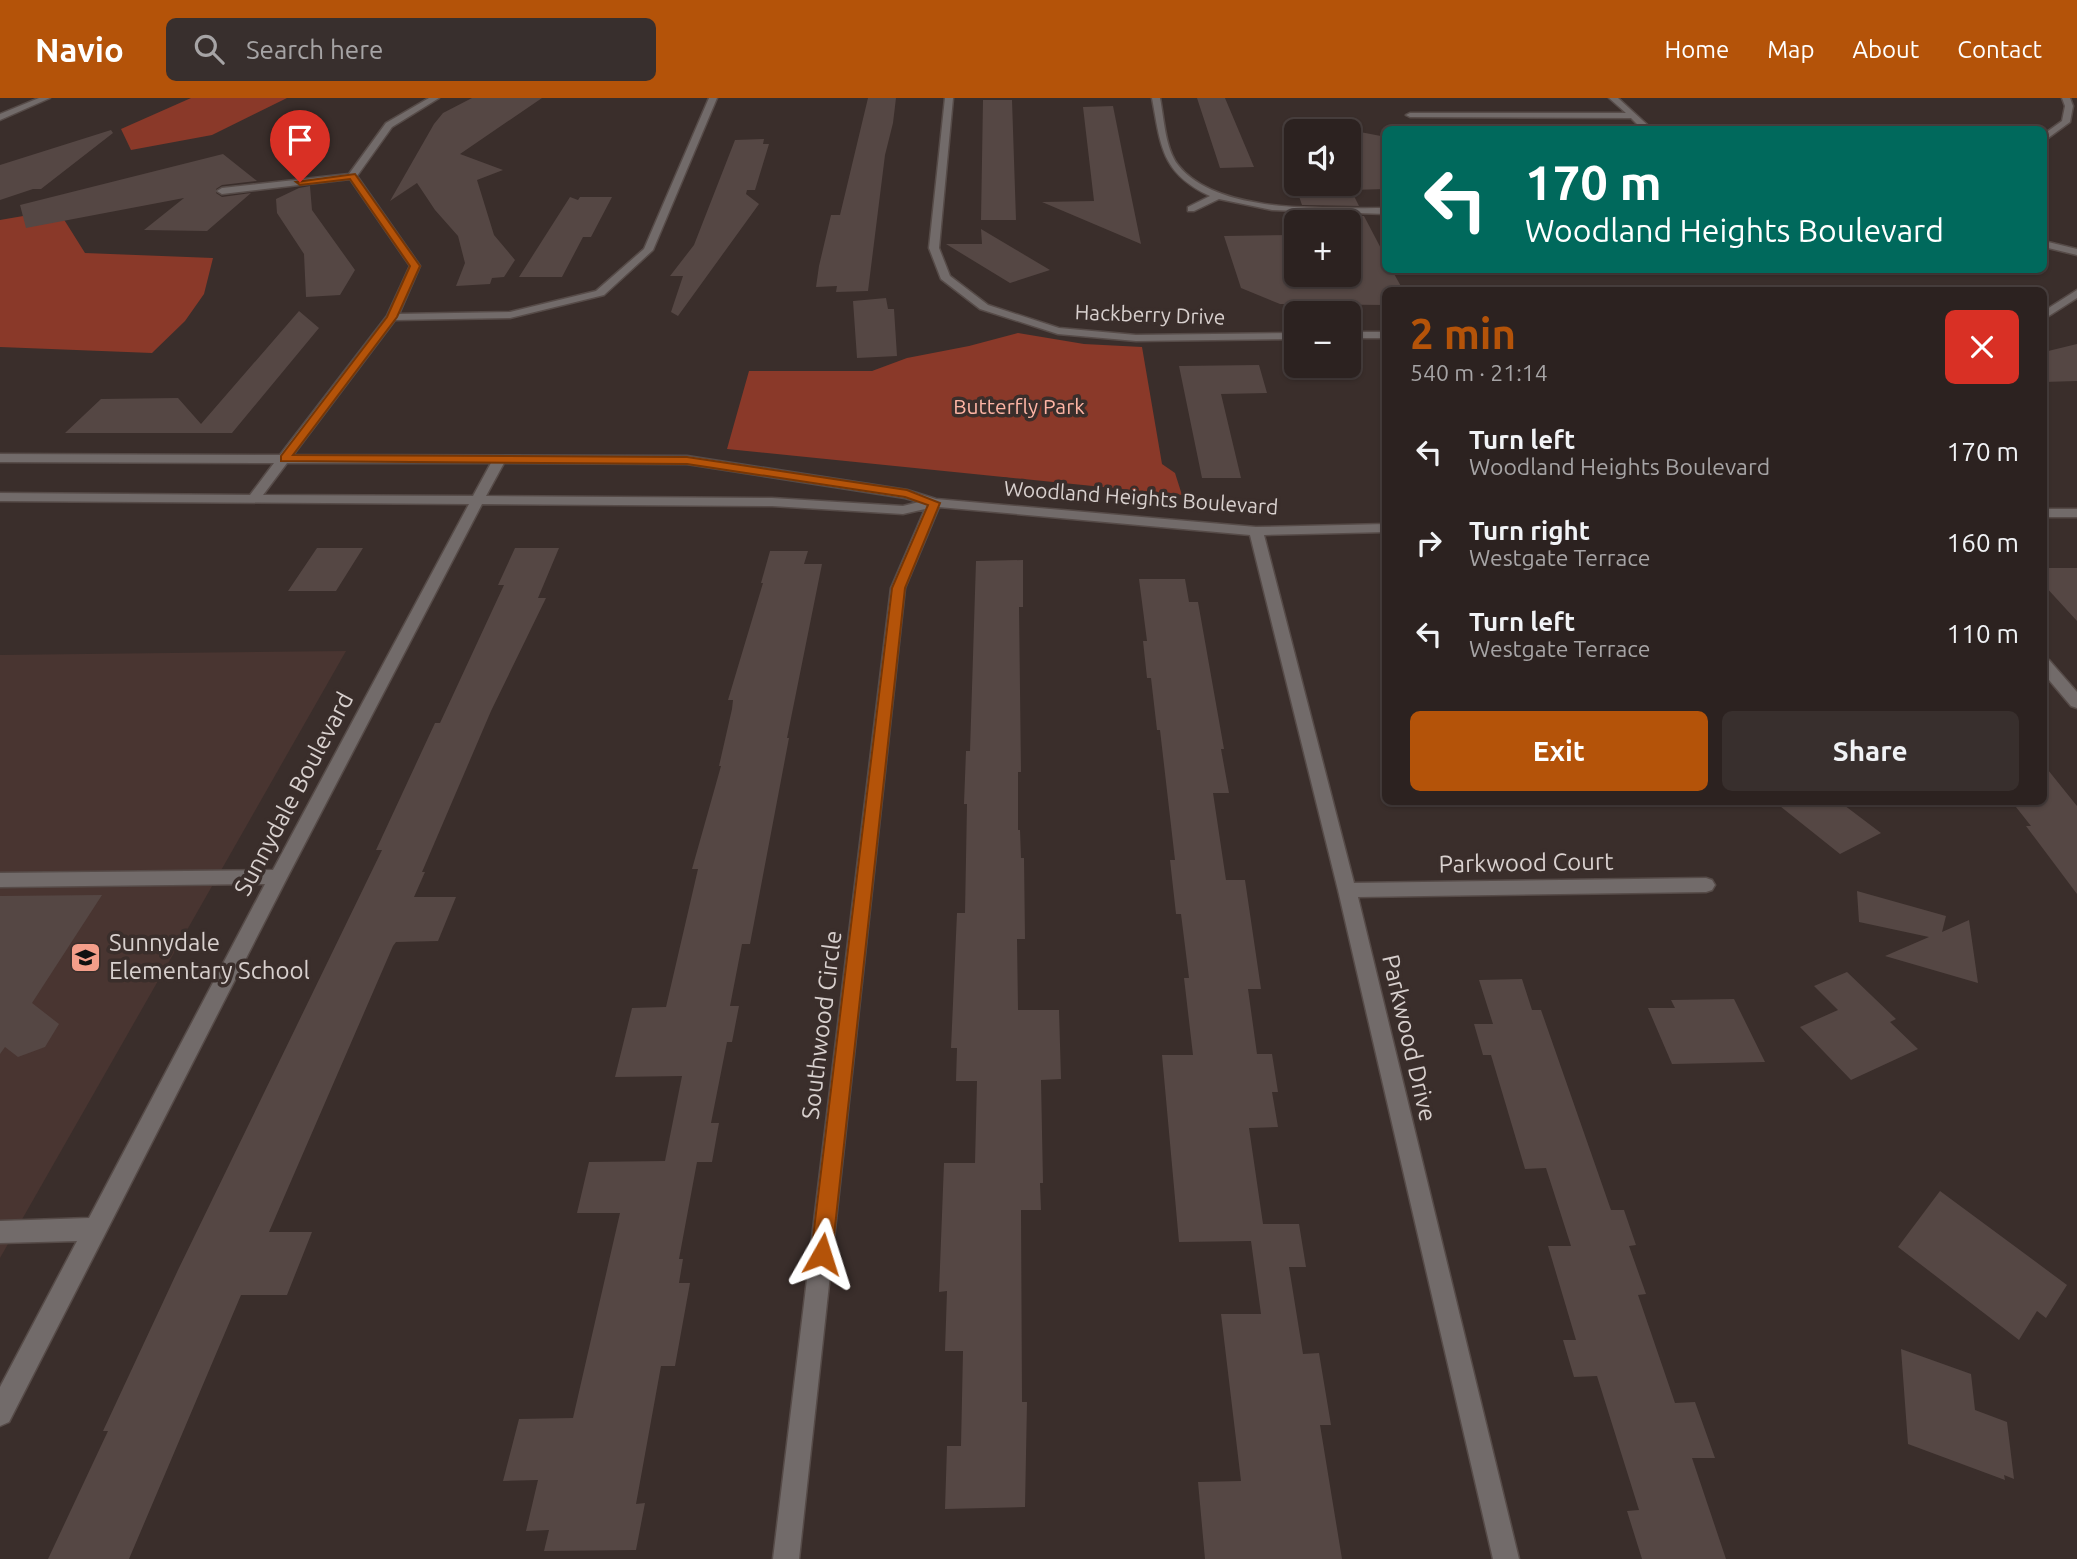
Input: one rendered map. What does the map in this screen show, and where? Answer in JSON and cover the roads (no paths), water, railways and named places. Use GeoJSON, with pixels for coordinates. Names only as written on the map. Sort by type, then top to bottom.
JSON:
{"type":"FeatureCollection","features":[{"type":"Feature","properties":{"kind":"street"},"geometry":{"type":"LineString","coordinates":[[0,117],[46,98]]}},
{"type":"Feature","properties":{"kind":"street"},"geometry":{"type":"LineString","coordinates":[[222,191],[352,176],[389,125],[435,98]]}},
{"type":"Feature","properties":{"kind":"street"},"geometry":{"type":"LineString","coordinates":[[392,317],[510,315],[600,293],[648,250],[713,98]]}},
{"type":"Feature","properties":{"kind":"street","name":"Hackberry Drive"},"geometry":{"type":"LineString","coordinates":[[949,98],[934,248],[945,277],[984,307],[1058,331],[1136,338],[1284,336]]}},
{"type":"Feature","properties":{"kind":"street"},"geometry":{"type":"LineString","coordinates":[[1156,98],[1173,166],[1195,185],[1253,204],[1296,210],[1382,211]]}},
{"type":"Feature","properties":{"kind":"street"},"geometry":{"type":"LineString","coordinates":[[1613,98],[1644,126]]}},
{"type":"Feature","properties":{"kind":"street"},"geometry":{"type":"LineString","coordinates":[[2047,136],[2066,122],[2069,106],[2066,98]]}},
{"type":"Feature","properties":{"kind":"street"},"geometry":{"type":"LineString","coordinates":[[1409,116],[1632,116]]}},
{"type":"Feature","properties":{"kind":"street"},"geometry":{"type":"LineString","coordinates":[[253,499],[392,317],[415,266],[352,176]]}},
{"type":"Feature","properties":{"kind":"street"},"geometry":{"type":"LineString","coordinates":[[1191,209],[1219,195]]}},
{"type":"Feature","properties":{"kind":"street"},"geometry":{"type":"LineString","coordinates":[[2047,245],[2077,251]]}},
{"type":"Feature","properties":{"kind":"street"},"geometry":{"type":"LineString","coordinates":[[2047,314],[2077,293]]}},
{"type":"Feature","properties":{"kind":"street"},"geometry":{"type":"LineString","coordinates":[[1361,335],[1382,335]]}},
{"type":"Feature","properties":{"kind":"street","name":"Woodland Heights Boulevard"},"geometry":{"type":"LineString","coordinates":[[0,457],[659,459],[710,462],[907,494],[934,503],[1256,531],[1382,528]]}},
{"type":"Feature","properties":{"kind":"street","name":"Sunnydale Boulevard"},"geometry":{"type":"LineString","coordinates":[[0,1413],[278,877],[499,460]]}},
{"type":"Feature","properties":{"kind":"street","name":"Woodland Heights Boulevard"},"geometry":{"type":"LineString","coordinates":[[0,497],[772,502],[903,510],[934,503]]}},
{"type":"Feature","properties":{"kind":"street","name":"Southwood Circle"},"geometry":{"type":"LineString","coordinates":[[786,1559],[898,588],[934,503]]}},
{"type":"Feature","properties":{"kind":"street"},"geometry":{"type":"LineString","coordinates":[[2047,513],[2077,513]]}},
{"type":"Feature","properties":{"kind":"street","name":"Parkwood Drive"},"geometry":{"type":"LineString","coordinates":[[1256,531],[1347,890],[1506,1559]]}},
{"type":"Feature","properties":{"kind":"street"},"geometry":{"type":"LineString","coordinates":[[2047,667],[2077,702]]}},
{"type":"Feature","properties":{"kind":"street"},"geometry":{"type":"LineString","coordinates":[[0,880],[278,877]]}},
{"type":"Feature","properties":{"kind":"street","name":"Parkwood Court"},"geometry":{"type":"LineString","coordinates":[[1347,890],[1706,885]]}},
{"type":"Feature","properties":{"kind":"street"},"geometry":{"type":"LineString","coordinates":[[0,1232],[96,1228]]}},
{"type":"Feature","properties":{"kind":"place","name":"Sunnydale Elementary School"},"geometry":{"type":"Point","coordinates":[86,957]}},
{"type":"Feature","properties":{"kind":"park label","name":"Butterfly Park"},"geometry":{"type":"Point","coordinates":[1019,407]}}]}
